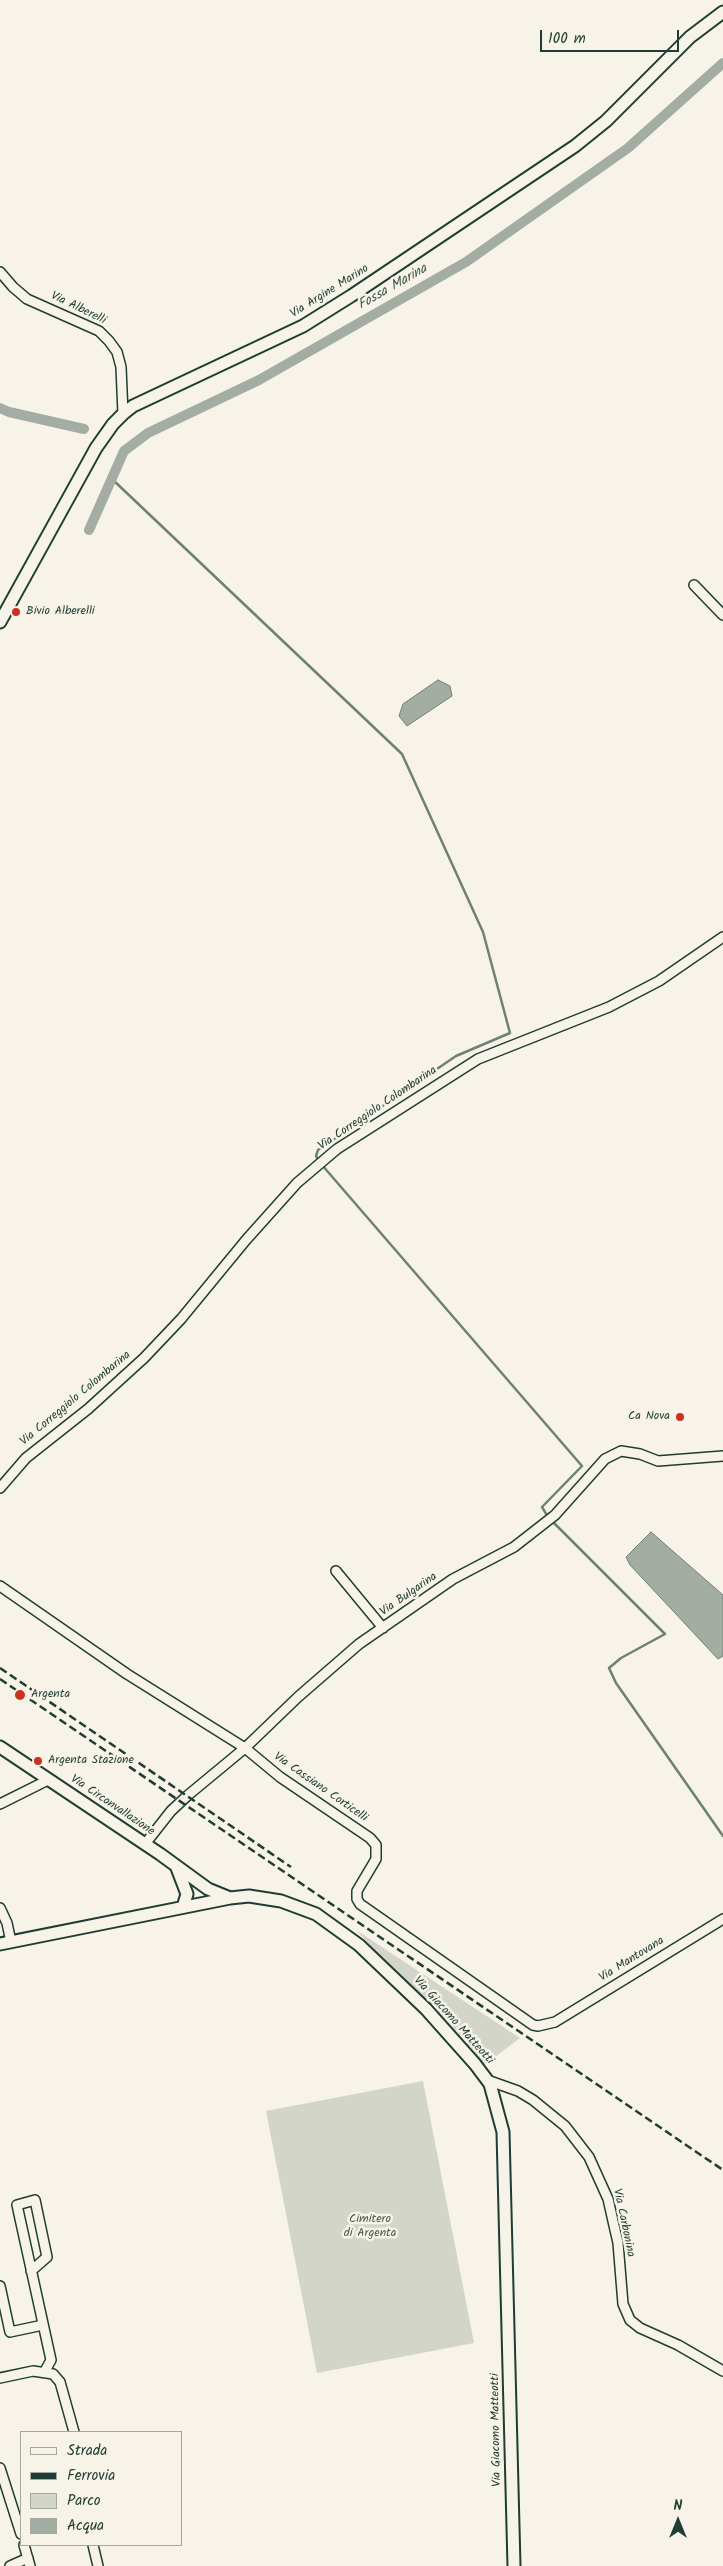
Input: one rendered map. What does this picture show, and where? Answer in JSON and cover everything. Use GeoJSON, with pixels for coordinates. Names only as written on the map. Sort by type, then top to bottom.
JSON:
{"type":"FeatureCollection","features":[{"type":"Feature","properties":{"kind":"street","name":"Via Argine Marino"},"geometry":{"type":"LineString","coordinates":[[0,622],[96,448],[112,424],[123,414],[133,406],[296,330],[351,296],[575,146],[606,121],[690,37],[723,12]]}},
{"type":"Feature","properties":{"kind":"street","name":"Via Alberelli"},"geometry":{"type":"LineString","coordinates":[[0,272],[26,299],[99,332],[109,341],[116,352],[121,367],[123,414]]}},
{"type":"Feature","properties":{"kind":"street"},"geometry":{"type":"LineString","coordinates":[[694,585],[723,615]]}},
{"type":"Feature","properties":{"kind":"street","name":"Via Correggiolo Colombarina"},"geometry":{"type":"LineString","coordinates":[[0,1488],[26,1458],[88,1409],[144,1358],[181,1319],[246,1240],[297,1183],[337,1149],[478,1059],[609,1007],[659,981],[723,937]]}},
{"type":"Feature","properties":{"kind":"street","name":"Via Bulgarina"},"geometry":{"type":"LineString","coordinates":[[145,1844],[171,1811],[245,1748],[298,1696],[358,1644],[453,1579],[514,1547],[550,1519],[605,1459],[621,1451],[658,1461],[723,1456]]}},
{"type":"Feature","properties":{"kind":"street"},"geometry":{"type":"LineString","coordinates":[[336,1571],[383,1628]]}},
{"type":"Feature","properties":{"kind":"street","name":"Via Cassiano Corticelli"},"geometry":{"type":"LineString","coordinates":[[0,1586],[126,1674],[245,1748],[280,1777],[370,1838],[376,1845],[376,1859],[357,1891],[357,1899],[360,1904],[528,2022],[538,2026],[555,2022]]}},
{"type":"Feature","properties":{"kind":"street","name":"Via Circonvallazione"},"geometry":{"type":"LineString","coordinates":[[0,1748],[160,1854],[208,1889],[230,1898]]}},
{"type":"Feature","properties":{"kind":"street"},"geometry":{"type":"LineString","coordinates":[[0,1804],[48,1780]]}},
{"type":"Feature","properties":{"kind":"street","name":"Via Circonvallazione"},"geometry":{"type":"LineString","coordinates":[[160,1854],[176,1867],[183,1881],[187,1898],[183,1907]]}},
{"type":"Feature","properties":{"kind":"street","name":"Via Giacomo Matteotti"},"geometry":{"type":"LineString","coordinates":[[5,1943],[230,1898],[249,1896],[281,1901],[306,1909],[332,1925],[400,1983],[432,2016],[487,2080],[494,2095],[503,2132],[514,2566]]}},
{"type":"Feature","properties":{"kind":"street"},"geometry":{"type":"LineString","coordinates":[[0,1908],[7,1923],[5,1943]]}},
{"type":"Feature","properties":{"kind":"street","name":"Via Mantovana"},"geometry":{"type":"LineString","coordinates":[[555,2022],[723,1919]]}},
{"type":"Feature","properties":{"kind":"street","name":"Via Carbonina"},"geometry":{"type":"LineString","coordinates":[[487,2080],[518,2091],[545,2109],[565,2126],[589,2157],[608,2199],[618,2243],[623,2304],[630,2320],[640,2328],[678,2345],[723,2371]]}},
{"type":"Feature","properties":{"kind":"street"},"geometry":{"type":"LineString","coordinates":[[31,2271],[48,2257],[35,2200],[17,2205],[31,2271],[51,2360],[45,2371]]}},
{"type":"Feature","properties":{"kind":"street"},"geometry":{"type":"LineString","coordinates":[[0,2286],[10,2332],[43,2325]]}},
{"type":"Feature","properties":{"kind":"street"},"geometry":{"type":"LineString","coordinates":[[0,2378],[45,2371],[53,2374],[60,2382],[74,2431]]}},
{"type":"Feature","properties":{"kind":"street"},"geometry":{"type":"LineString","coordinates":[[0,2468],[20,2524]]}},
{"type":"Feature","properties":{"kind":"street"},"geometry":{"type":"LineString","coordinates":[[10,2566],[29,2562],[24,2546]]}},
{"type":"Feature","properties":{"kind":"street"},"geometry":{"type":"LineString","coordinates":[[93,2546],[98,2566]]}},
{"type":"Feature","properties":{"kind":"green space"},"geometry":{"type":"Polygon","coordinates":[[[356,1930],[520,2038],[483,2066],[356,1930]]]}},
{"type":"Feature","properties":{"kind":"green space","name":"Cimitero di Argenta"},"geometry":{"type":"Polygon","coordinates":[[[423,2081],[474,2343],[317,2373],[266,2111],[423,2081]]]}},
{"type":"Feature","properties":{"kind":"water"},"geometry":{"type":"Polygon","coordinates":[[[438,680],[450,686],[452,696],[407,726],[399,716],[403,704],[438,680]]]}},
{"type":"Feature","properties":{"kind":"water"},"geometry":{"type":"Polygon","coordinates":[[[651,1532],[723,1595],[723,1656],[718,1659],[630,1565],[626,1557],[651,1532]]]}},
{"type":"Feature","properties":{"kind":"waterway","name":"Fossa Marina"},"geometry":{"type":"LineString","coordinates":[[89,530],[124,451],[148,433],[259,380],[466,262],[628,148],[723,63]]}},
{"type":"Feature","properties":{"kind":"waterway"},"geometry":{"type":"LineString","coordinates":[[0,408],[9,412],[84,429]]}},
{"type":"Feature","properties":{"kind":"waterway"},"geometry":{"type":"LineString","coordinates":[[112,479],[402,754],[483,932],[510,1033],[456,1056],[318,1150],[316,1156],[319,1161]]}},
{"type":"Feature","properties":{"kind":"waterway"},"geometry":{"type":"LineString","coordinates":[[322,1165],[582,1466],[542,1507],[548,1517]]}},
{"type":"Feature","properties":{"kind":"waterway"},"geometry":{"type":"LineString","coordinates":[[552,1521],[665,1634],[621,1658],[609,1668],[616,1683],[723,1836]]}},
{"type":"Feature","properties":{"kind":"railway"},"geometry":{"type":"LineString","coordinates":[[0,1668],[291,1867]]}},
{"type":"Feature","properties":{"kind":"railway"},"geometry":{"type":"LineString","coordinates":[[0,1679],[723,2170]]}},
{"type":"Feature","properties":{"kind":"place","name":"Bivio Alberelli"},"geometry":{"type":"Point","coordinates":[16,612]}},
{"type":"Feature","properties":{"kind":"place","name":"Ca Nova"},"geometry":{"type":"Point","coordinates":[680,1417]}},
{"type":"Feature","properties":{"kind":"place","name":"Argenta"},"geometry":{"type":"Point","coordinates":[20,1695]}},
{"type":"Feature","properties":{"kind":"place","name":"Argenta Stazione"},"geometry":{"type":"Point","coordinates":[38,1761]}}]}
